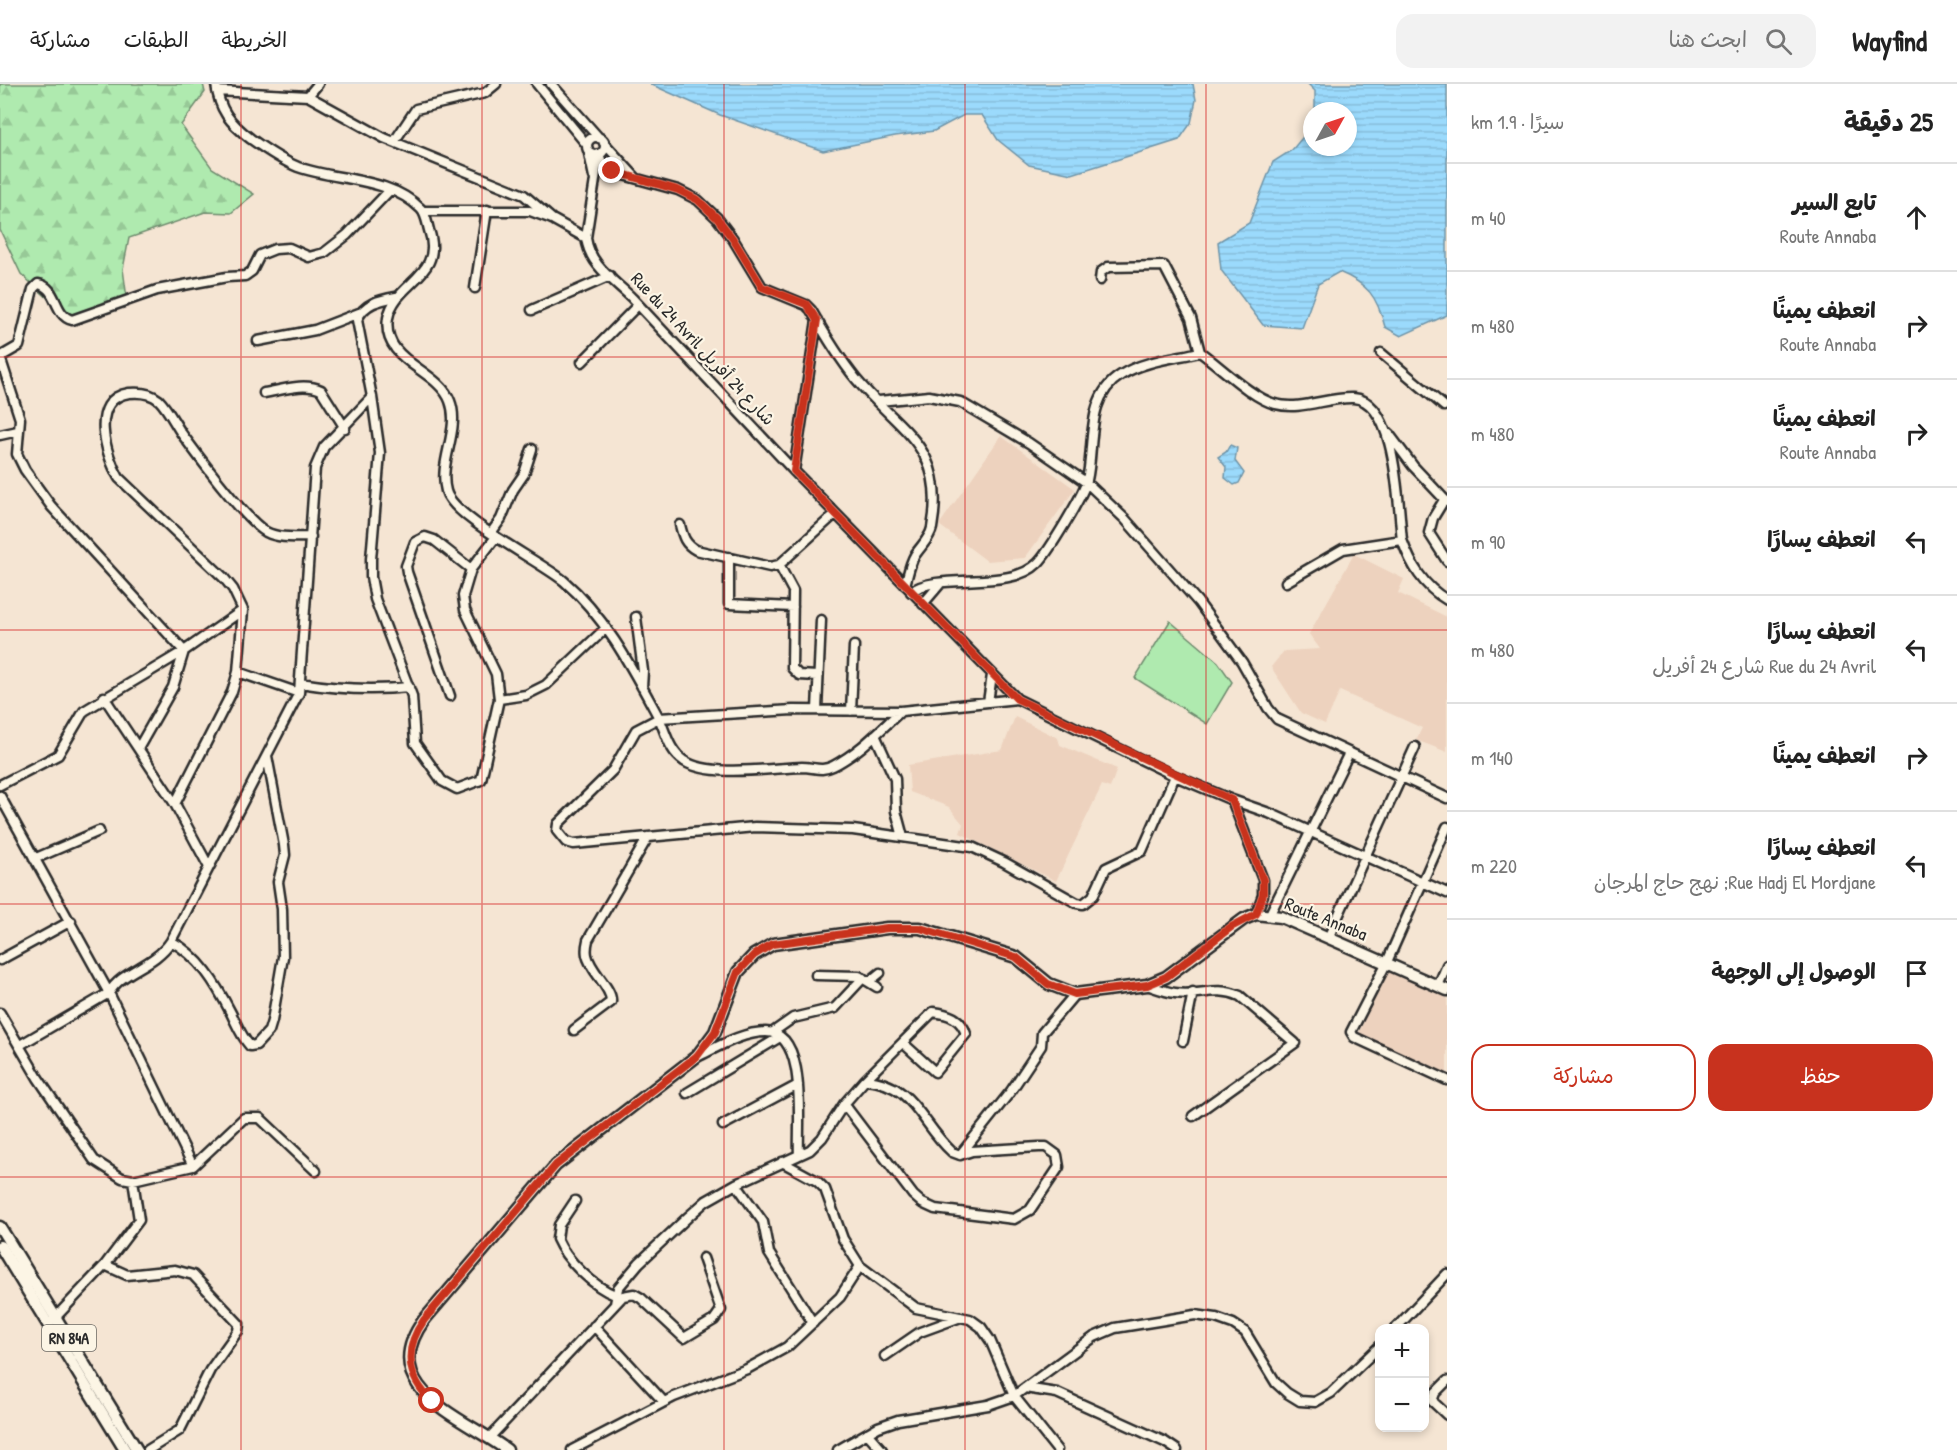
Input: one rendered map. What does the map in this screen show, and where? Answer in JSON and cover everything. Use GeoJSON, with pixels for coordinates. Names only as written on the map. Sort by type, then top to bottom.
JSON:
{"type":"FeatureCollection","features":[{"type":"Feature","properties":{"kind":"main road","name":"Route Annaba"},"geometry":{"type":"LineString","coordinates":[[507,1450],[490,1437],[442,1409],[421,1392],[409,1361],[413,1337],[424,1320],[556,1165],[695,1057],[715,1032],[733,984],[745,963],[761,949],[786,941],[887,928],[920,928],[1016,957],[1048,984],[1075,994],[1147,985],[1178,970],[1231,927],[1256,914],[1270,914],[1329,936],[1442,988]]}},
{"type":"Feature","properties":{"kind":"main road","name":"RN 84A"},"geometry":{"type":"LineString","coordinates":[[0,1227],[126,1450]]}},
{"type":"Feature","properties":{"kind":"main road","name":"RN 84A"},"geometry":{"type":"LineString","coordinates":[[0,1246],[137,1450]]}},
{"type":"Feature","properties":{"kind":"street"},"geometry":{"type":"LineString","coordinates":[[308,96],[318,84]]}},
{"type":"Feature","properties":{"kind":"street"},"geometry":{"type":"LineString","coordinates":[[394,142],[416,109],[485,93],[496,84]]}},
{"type":"Feature","properties":{"kind":"street"},"geometry":{"type":"LineString","coordinates":[[537,84],[591,153],[599,154]]}},
{"type":"Feature","properties":{"kind":"street"},"geometry":{"type":"LineString","coordinates":[[551,84],[637,180]]}},
{"type":"Feature","properties":{"kind":"street"},"geometry":{"type":"LineString","coordinates":[[532,449],[524,474],[509,495],[493,535],[471,569],[463,596],[465,610],[496,674],[499,699],[484,774],[476,784],[457,789],[441,781],[415,743],[409,687],[383,622],[371,577],[380,453],[357,320],[366,306],[396,297],[414,284],[426,269],[432,254],[432,237],[423,211],[410,200],[390,190],[306,169],[278,157],[230,122],[221,110],[216,87],[308,96],[353,123],[394,142],[524,195],[552,219],[586,238]]}},
{"type":"Feature","properties":{"kind":"street"},"geometry":{"type":"LineString","coordinates":[[595,181],[588,147],[591,139],[601,140]]}},
{"type":"Feature","properties":{"kind":"street"},"geometry":{"type":"LineString","coordinates":[[599,154],[604,148],[601,140]]}},
{"type":"Feature","properties":{"kind":"street"},"geometry":{"type":"LineString","coordinates":[[599,154],[607,168],[637,180],[678,190],[698,200],[717,218],[733,239],[758,284],[806,304],[856,379],[917,443],[930,463],[933,474],[931,532],[914,557],[908,588],[926,584],[1007,577],[1031,569],[1045,555],[1087,483],[1096,412],[1100,399],[1111,384],[1131,370],[1200,352]]}},
{"type":"Feature","properties":{"kind":"street","name":"Rue du 24 Avril شارع 24 أفريل"},"geometry":{"type":"LineString","coordinates":[[599,154],[586,238],[588,251],[597,267],[610,276],[794,471],[1017,699],[1175,776],[1269,813],[1447,893]]}},
{"type":"Feature","properties":{"kind":"street"},"geometry":{"type":"LineString","coordinates":[[184,651],[51,506],[20,462],[16,444],[20,419],[0,357],[19,346],[33,289],[38,284],[49,290],[62,315],[72,320],[157,290],[227,276],[245,276],[252,271],[258,258],[265,252],[289,248],[309,257],[324,253],[347,235],[390,190]]}},
{"type":"Feature","properties":{"kind":"street"},"geometry":{"type":"LineString","coordinates":[[475,288],[487,210]]}},
{"type":"Feature","properties":{"kind":"street"},"geometry":{"type":"LineString","coordinates":[[423,211],[530,212],[552,219]]}},
{"type":"Feature","properties":{"kind":"street"},"geometry":{"type":"LineString","coordinates":[[1100,280],[1101,272],[1108,267],[1164,266],[1191,318],[1200,352],[1246,387],[1275,404],[1307,404],[1352,398],[1362,400],[1376,411],[1389,434],[1413,466],[1446,501],[1433,518],[1429,533],[1447,561]]}},
{"type":"Feature","properties":{"kind":"street"},"geometry":{"type":"LineString","coordinates":[[532,310],[610,276]]}},
{"type":"Feature","properties":{"kind":"street"},"geometry":{"type":"LineString","coordinates":[[396,297],[388,317],[388,331],[393,345],[408,363],[442,389],[450,402],[452,418],[444,478],[446,494],[454,504],[493,535],[564,581],[606,628],[642,687],[677,756],[692,765],[710,770],[753,772],[804,767],[821,770],[848,757],[901,711]]}},
{"type":"Feature","properties":{"kind":"street"},"geometry":{"type":"LineString","coordinates":[[582,362],[638,305]]}},
{"type":"Feature","properties":{"kind":"street"},"geometry":{"type":"LineString","coordinates":[[258,341],[315,330],[359,314]]}},
{"type":"Feature","properties":{"kind":"street"},"geometry":{"type":"LineString","coordinates":[[794,471],[817,320]]}},
{"type":"Feature","properties":{"kind":"street"},"geometry":{"type":"LineString","coordinates":[[1381,353],[1444,406]]}},
{"type":"Feature","properties":{"kind":"street"},"geometry":{"type":"LineString","coordinates":[[264,393],[299,387],[317,388],[321,390],[345,428]]}},
{"type":"Feature","properties":{"kind":"street"},"geometry":{"type":"LineString","coordinates":[[175,804],[231,692],[238,672],[243,610],[233,589],[224,578],[119,478],[109,460],[103,432],[105,414],[111,402],[126,393],[144,392],[158,400],[202,461],[254,522],[279,537],[311,537]]}},
{"type":"Feature","properties":{"kind":"street"},"geometry":{"type":"LineString","coordinates":[[879,401],[929,396],[960,402],[990,418],[1087,483],[1125,519],[1198,602],[1242,662],[1273,715],[1298,730],[1447,798]]}},
{"type":"Feature","properties":{"kind":"street"},"geometry":{"type":"LineString","coordinates":[[20,1045],[109,993],[117,982],[159,957],[171,941],[299,693],[315,468],[324,447],[345,428],[372,397]]}},
{"type":"Feature","properties":{"kind":"street"},"geometry":{"type":"LineString","coordinates":[[0,435],[18,431]]}},
{"type":"Feature","properties":{"kind":"street"},"geometry":{"type":"LineString","coordinates":[[1389,434],[1402,540],[1415,571],[1438,595],[1447,600]]}},
{"type":"Feature","properties":{"kind":"street"},"geometry":{"type":"LineString","coordinates":[[680,525],[688,546],[770,567],[779,565],[836,514]]}},
{"type":"Feature","properties":{"kind":"street"},"geometry":{"type":"LineString","coordinates":[[450,696],[406,566],[416,542],[425,537],[434,540],[471,569]]}},
{"type":"Feature","properties":{"kind":"street"},"geometry":{"type":"LineString","coordinates":[[1286,582],[1343,549],[1402,540]]}},
{"type":"Feature","properties":{"kind":"street"},"geometry":{"type":"LineString","coordinates":[[729,557],[729,604],[792,607]]}},
{"type":"Feature","properties":{"kind":"street"},"geometry":{"type":"LineString","coordinates":[[779,565],[792,588],[792,668],[799,675],[818,676]]}},
{"type":"Feature","properties":{"kind":"street"},"geometry":{"type":"LineString","coordinates":[[923,604],[940,584]]}},
{"type":"Feature","properties":{"kind":"street"},"geometry":{"type":"LineString","coordinates":[[0,785],[57,755],[84,711],[184,651],[243,610]]}},
{"type":"Feature","properties":{"kind":"street"},"geometry":{"type":"LineString","coordinates":[[636,617],[643,671],[642,687]]}},
{"type":"Feature","properties":{"kind":"street"},"geometry":{"type":"LineString","coordinates":[[817,711],[821,620]]}},
{"type":"Feature","properties":{"kind":"street"},"geometry":{"type":"LineString","coordinates":[[499,699],[526,695],[546,685],[606,628]]}},
{"type":"Feature","properties":{"kind":"street"},"geometry":{"type":"LineString","coordinates":[[851,711],[854,646]]}},
{"type":"Feature","properties":{"kind":"street"},"geometry":{"type":"LineString","coordinates":[[139,747],[172,687],[184,651]]}},
{"type":"Feature","properties":{"kind":"street"},"geometry":{"type":"LineString","coordinates":[[238,672],[299,693]]}},
{"type":"Feature","properties":{"kind":"street"},"geometry":{"type":"LineString","coordinates":[[988,702],[992,675]]}},
{"type":"Feature","properties":{"kind":"street"},"geometry":{"type":"LineString","coordinates":[[300,683],[335,689],[379,690],[409,687]]}},
{"type":"Feature","properties":{"kind":"street"},"geometry":{"type":"LineString","coordinates":[[104,697],[175,804],[209,867]]}},
{"type":"Feature","properties":{"kind":"street"},"geometry":{"type":"LineString","coordinates":[[1017,699],[901,711],[817,711],[659,718],[636,730],[613,770],[558,824],[557,831],[566,842],[574,844],[755,827],[836,828],[903,837],[972,848],[1083,904],[1093,896],[1106,868],[1142,851],[1175,776]]}},
{"type":"Feature","properties":{"kind":"street"},"geometry":{"type":"LineString","coordinates":[[875,735],[895,779],[896,811],[903,837]]}},
{"type":"Feature","properties":{"kind":"street"},"geometry":{"type":"LineString","coordinates":[[1329,936],[1415,747]]}},
{"type":"Feature","properties":{"kind":"street"},"geometry":{"type":"LineString","coordinates":[[1270,914],[1349,753]]}},
{"type":"Feature","properties":{"kind":"street"},"geometry":{"type":"LineString","coordinates":[[171,941],[196,958],[231,1013],[244,1039],[250,1046],[256,1045],[269,1031],[283,957],[282,909],[278,882],[285,855],[267,756]]}},
{"type":"Feature","properties":{"kind":"street"},"geometry":{"type":"LineString","coordinates":[[0,796],[109,993],[193,1166]]}},
{"type":"Feature","properties":{"kind":"street"},"geometry":{"type":"LineString","coordinates":[[1232,800],[1263,880],[1263,894],[1256,914]]}},
{"type":"Feature","properties":{"kind":"street"},"geometry":{"type":"LineString","coordinates":[[1447,826],[1387,962],[1351,1032],[1354,1037],[1447,1080]]}},
{"type":"Feature","properties":{"kind":"street"},"geometry":{"type":"LineString","coordinates":[[34,859],[99,831]]}},
{"type":"Feature","properties":{"kind":"street"},"geometry":{"type":"LineString","coordinates":[[574,1030],[611,1002],[610,993],[591,966],[587,954],[588,940],[648,837]]}},
{"type":"Feature","properties":{"kind":"street"},"geometry":{"type":"LineString","coordinates":[[1,957],[70,921]]}},
{"type":"Feature","properties":{"kind":"street"},"geometry":{"type":"LineString","coordinates":[[1442,988],[1447,965]]}},
{"type":"Feature","properties":{"kind":"street"},"geometry":{"type":"LineString","coordinates":[[687,1093],[776,1034],[793,1018],[835,1008],[880,973]]}},
{"type":"Feature","properties":{"kind":"street"},"geometry":{"type":"LineString","coordinates":[[816,975],[853,975],[870,982]]}},
{"type":"Feature","properties":{"kind":"street"},"geometry":{"type":"LineString","coordinates":[[1147,985],[1176,994],[1215,990],[1240,996],[1295,1043],[1193,1116]]}},
{"type":"Feature","properties":{"kind":"street"},"geometry":{"type":"LineString","coordinates":[[1183,1041],[1192,992]]}},
{"type":"Feature","properties":{"kind":"street"},"geometry":{"type":"LineString","coordinates":[[960,1155],[1011,1091],[1041,1046],[1042,1033],[1075,994]]}},
{"type":"Feature","properties":{"kind":"street"},"geometry":{"type":"LineString","coordinates":[[490,1437],[594,1326],[615,1300],[639,1263],[706,1201],[817,1145],[844,1104],[865,1080],[933,1012],[956,1018],[966,1031],[966,1034],[935,1072],[903,1043]]}},
{"type":"Feature","properties":{"kind":"street"},"geometry":{"type":"LineString","coordinates":[[0,1013],[38,1078],[94,1160],[123,1178],[133,1180],[193,1166],[244,1118],[255,1117],[260,1118],[316,1171]]}},
{"type":"Feature","properties":{"kind":"street"},"geometry":{"type":"LineString","coordinates":[[695,1057],[744,1036],[776,1034],[790,1048],[798,1085],[799,1155]]}},
{"type":"Feature","properties":{"kind":"street"},"geometry":{"type":"LineString","coordinates":[[865,1080],[880,1081],[900,1090],[944,1145],[960,1155]]}},
{"type":"Feature","properties":{"kind":"street"},"geometry":{"type":"LineString","coordinates":[[723,1125],[798,1085]]}},
{"type":"Feature","properties":{"kind":"street"},"geometry":{"type":"LineString","coordinates":[[844,1104],[913,1195],[935,1209],[1006,1219],[1021,1217],[1030,1210],[1060,1162],[1057,1155],[1046,1147],[972,1151],[960,1155]]}},
{"type":"Feature","properties":{"kind":"street"},"geometry":{"type":"LineString","coordinates":[[782,1162],[817,1181],[825,1189],[843,1239],[860,1266],[916,1308],[962,1317],[981,1326],[990,1340],[1014,1396],[1057,1450]]}},
{"type":"Feature","properties":{"kind":"street"},"geometry":{"type":"LineString","coordinates":[[52,1321],[105,1265],[140,1220],[133,1180]]}},
{"type":"Feature","properties":{"kind":"street"},"geometry":{"type":"LineString","coordinates":[[736,1184],[763,1221],[769,1252],[813,1323]]}},
{"type":"Feature","properties":{"kind":"street"},"geometry":{"type":"LineString","coordinates":[[575,1201],[559,1225],[557,1239],[573,1261],[615,1300]]}},
{"type":"Feature","properties":{"kind":"street"},"geometry":{"type":"LineString","coordinates":[[615,1300],[634,1294],[680,1336],[689,1337],[714,1320],[721,1310],[704,1258]]}},
{"type":"Feature","properties":{"kind":"street"},"geometry":{"type":"LineString","coordinates":[[105,1265],[127,1275],[175,1270],[193,1275],[239,1324],[238,1331],[210,1370],[182,1428],[148,1450]]}},
{"type":"Feature","properties":{"kind":"street"},"geometry":{"type":"LineString","coordinates":[[572,1450],[664,1402],[747,1369],[787,1347],[840,1297],[860,1266]]}},
{"type":"Feature","properties":{"kind":"street"},"geometry":{"type":"LineString","coordinates":[[1401,1324],[1447,1274]]}},
{"type":"Feature","properties":{"kind":"street"},"geometry":{"type":"LineString","coordinates":[[838,1450],[867,1433],[898,1420],[988,1405],[1014,1396],[1104,1332],[1180,1316],[1216,1318],[1245,1332],[1276,1383],[1300,1401],[1315,1402],[1331,1393],[1375,1351]]}},
{"type":"Feature","properties":{"kind":"street"},"geometry":{"type":"LineString","coordinates":[[885,1356],[920,1332],[962,1317]]}},
{"type":"Feature","properties":{"kind":"street"},"geometry":{"type":"LineString","coordinates":[[594,1326],[664,1402]]}},
{"type":"Feature","properties":{"kind":"street"},"geometry":{"type":"LineString","coordinates":[[1447,1381],[1435,1393],[1432,1401],[1447,1415]]}},
{"type":"Feature","properties":{"kind":"street"},"geometry":{"type":"LineString","coordinates":[[1025,1389],[1057,1394],[1165,1442],[1178,1450]]}},
{"type":"Feature","properties":{"kind":"street"},"geometry":{"type":"LineString","coordinates":[[867,1433],[882,1450]]}},
{"type":"Feature","properties":{"kind":"shaded area"},"geometry":{"type":"Polygon","coordinates":[[[1001,436],[1075,489],[1025,558],[987,561],[939,525],[1001,436]]]}},
{"type":"Feature","properties":{"kind":"shaded area"},"geometry":{"type":"Polygon","coordinates":[[[1354,554],[1404,579],[1398,593],[1447,617],[1447,752],[1416,740],[1422,728],[1340,691],[1325,724],[1301,713],[1271,667],[1284,651],[1320,649],[1309,634],[1354,554]]]}},
{"type":"Feature","properties":{"kind":"shaded area"},"geometry":{"type":"Polygon","coordinates":[[[1015,717],[1058,738],[1060,745],[1117,769],[1110,788],[1102,785],[1056,881],[960,833],[963,824],[949,807],[910,792],[908,765],[1002,750],[1015,717]]]}},
{"type":"Feature","properties":{"kind":"shaded area"},"geometry":{"type":"Polygon","coordinates":[[[1386,970],[1447,998],[1447,1077],[1359,1033],[1386,970]]]}},
{"type":"Feature","properties":{"kind":"green space"},"geometry":{"type":"Polygon","coordinates":[[[0,84],[203,84],[205,92],[181,125],[212,168],[254,194],[231,213],[205,212],[129,238],[123,269],[128,306],[72,320],[21,274],[0,230],[0,84]]]}},
{"type":"Feature","properties":{"kind":"green space"},"geometry":{"type":"Polygon","coordinates":[[[1170,621],[1218,662],[1232,682],[1207,724],[1135,678],[1170,621]]]}},
{"type":"Feature","properties":{"kind":"water"},"geometry":{"type":"Polygon","coordinates":[[[650,84],[1193,84],[1196,100],[1191,123],[1179,140],[1072,174],[1029,165],[998,140],[982,115],[964,115],[934,131],[895,136],[823,151],[720,115],[650,84]]]}},
{"type":"Feature","properties":{"kind":"water"},"geometry":{"type":"Polygon","coordinates":[[[1308,84],[1447,84],[1447,315],[1401,336],[1385,327],[1379,307],[1370,292],[1357,281],[1339,272],[1318,284],[1302,328],[1263,325],[1221,270],[1218,242],[1249,223],[1273,162],[1292,150],[1303,137],[1303,156],[1357,156],[1357,102],[1315,102],[1315,91],[1308,84]]]}},
{"type":"Feature","properties":{"kind":"water"},"geometry":{"type":"Polygon","coordinates":[[[1230,445],[1237,448],[1235,461],[1244,473],[1239,483],[1234,485],[1225,478],[1226,467],[1218,457],[1226,452],[1230,445]]]}},
{"type":"Feature","properties":{"kind":"route"},"geometry":{"type":"LineString","coordinates":[[432,1401],[421,1392],[409,1361],[409,1348],[417,1329],[511,1219],[529,1194],[556,1165],[697,1056],[715,1032],[738,972],[761,949],[786,941],[905,926],[920,928],[1016,957],[1048,984],[1059,990],[1075,994],[1147,985],[1166,977],[1231,927],[1256,914],[1263,894],[1263,880],[1232,800],[1175,776],[1017,699],[794,471],[817,320],[811,310],[806,304],[758,284],[733,239],[717,218],[698,200],[678,190],[612,171]]}}]}
